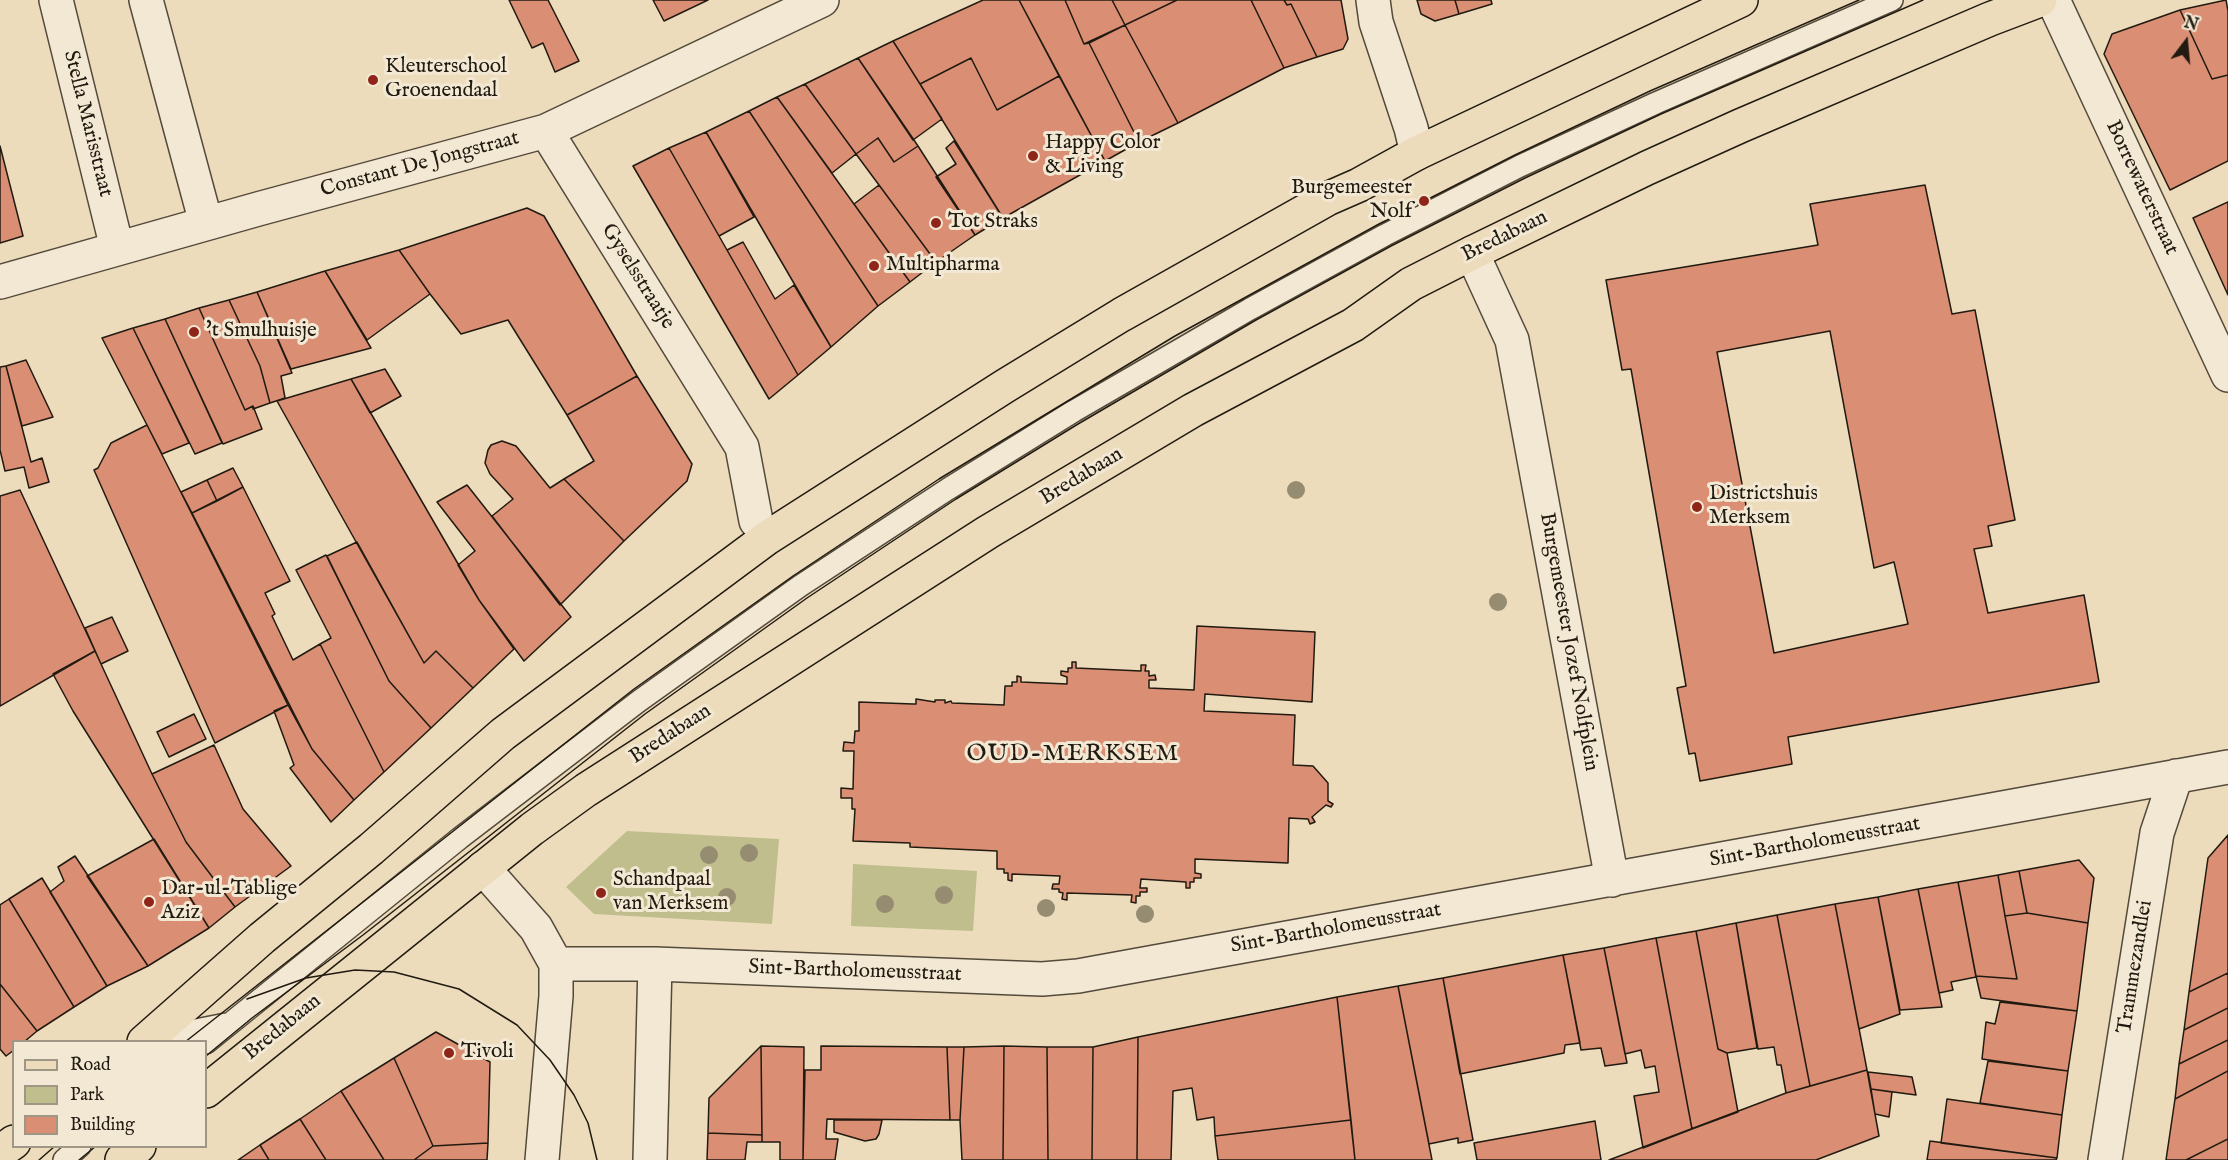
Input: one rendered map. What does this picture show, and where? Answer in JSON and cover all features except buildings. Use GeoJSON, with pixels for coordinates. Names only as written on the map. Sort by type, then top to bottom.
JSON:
{"type":"FeatureCollection","features":[{"type":"Feature","properties":{"kind":"main road"},"geometry":{"type":"LineString","coordinates":[[146,1040],[262,938],[371,849],[502,734],[767,538],[1121,315],[1327,199],[1359,185],[1417,153],[1742,0]]}},
{"type":"Feature","properties":{"kind":"main road","name":"Bredabaan"},"geometry":{"type":"LineString","coordinates":[[207,1089],[483,868],[586,790],[988,532],[1193,410],[1342,330],[1411,284],[1647,168],[1730,130],[1990,19],[2040,0]]}},
{"type":"Feature","properties":{"kind":"main road"},"geometry":{"type":"LineString","coordinates":[[122,1160],[137,1148]]}},
{"type":"Feature","properties":{"kind":"street","name":"Stella Marisstraat"},"geometry":{"type":"LineString","coordinates":[[56,0],[117,248]]}},
{"type":"Feature","properties":{"kind":"street"},"geometry":{"type":"LineString","coordinates":[[146,0],[206,223]]}},
{"type":"Feature","properties":{"kind":"street","name":"Constant De Jongstraat"},"geometry":{"type":"LineString","coordinates":[[0,282],[206,223],[546,131],[822,0]]}},
{"type":"Feature","properties":{"kind":"street"},"geometry":{"type":"LineString","coordinates":[[1373,0],[1376,22],[1412,128],[1417,153]]}},
{"type":"Feature","properties":{"kind":"street","name":"Borrewaterstraat"},"geometry":{"type":"LineString","coordinates":[[2053,0],[2228,375]]}},
{"type":"Feature","properties":{"kind":"street","name":"Gyselsstraatje"},"geometry":{"type":"LineString","coordinates":[[546,131],[742,447],[756,521]]}},
{"type":"Feature","properties":{"kind":"street","name":"Burgemeester Jozef Nolfplein"},"geometry":{"type":"LineString","coordinates":[[1472,253],[1512,340],[1612,880]]}},
{"type":"Feature","properties":{"kind":"street","name":"Sint-Bartholomeusstraat"},"geometry":{"type":"LineString","coordinates":[[556,964],[655,964],[1051,978],[1090,974],[2228,767]]}},
{"type":"Feature","properties":{"kind":"street","name":"Trammezandlei"},"geometry":{"type":"LineString","coordinates":[[2105,1160],[2157,833],[2176,776]]}},
{"type":"Feature","properties":{"kind":"street"},"geometry":{"type":"LineString","coordinates":[[483,868],[536,928],[556,964],[556,996],[542,1160]]}},
{"type":"Feature","properties":{"kind":"street"},"geometry":{"type":"LineString","coordinates":[[650,1160],[655,964]]}},
{"type":"Feature","properties":{"kind":"lane"},"geometry":{"type":"LineString","coordinates":[[207,1042],[460,838],[639,701],[800,586],[948,489],[1074,411],[1260,303],[1385,235],[1520,166],[1656,102],[1892,0]]}},
{"type":"Feature","properties":{"kind":"lane"},"geometry":{"type":"LineString","coordinates":[[146,1040],[229,1024]]}},
{"type":"Feature","properties":{"kind":"lane"},"geometry":{"type":"LineString","coordinates":[[64,1160],[78,1148]]}},
{"type":"Feature","properties":{"kind":"green space"},"geometry":{"type":"Polygon","coordinates":[[[627,831],[779,839],[772,924],[594,914],[566,887],[627,831]]]}},
{"type":"Feature","properties":{"kind":"green space"},"geometry":{"type":"Polygon","coordinates":[[[853,864],[977,871],[973,931],[851,926],[853,864]]]}},
{"type":"Feature","properties":{"kind":"tram line"},"geometry":{"type":"LineString","coordinates":[[188,1040],[634,689],[793,576],[939,479],[1175,336],[1379,224],[1515,155],[1650,91],[1859,0]]}},
{"type":"Feature","properties":{"kind":"tram line"},"geometry":{"type":"LineString","coordinates":[[207,1055],[645,714],[807,598],[956,499],[1078,424],[1256,320],[1391,246],[1525,178],[1661,114],[1923,0]]}},
{"type":"Feature","properties":{"kind":"tram line"},"geometry":{"type":"LineString","coordinates":[[247,999],[306,978],[355,970],[394,972],[459,989],[517,1025],[550,1060],[574,1095],[588,1123],[597,1160]]}},
{"type":"Feature","properties":{"kind":"tram line"},"geometry":{"type":"LineString","coordinates":[[39,1160],[53,1148]]}},
{"type":"Feature","properties":{"kind":"tram line"},"geometry":{"type":"LineString","coordinates":[[79,1160],[94,1148]]}},
{"type":"Feature","properties":{"kind":"place","name":"Kleuterschool Groenendaal"},"geometry":{"type":"Point","coordinates":[373,80]}},
{"type":"Feature","properties":{"kind":"place","name":"Happy Color & Living"},"geometry":{"type":"Point","coordinates":[1033,156]}},
{"type":"Feature","properties":{"kind":"place","name":"Burgemeester Nolf"},"geometry":{"type":"Point","coordinates":[1424,201]}},
{"type":"Feature","properties":{"kind":"place","name":"Tot Straks"},"geometry":{"type":"Point","coordinates":[936,223]}},
{"type":"Feature","properties":{"kind":"place","name":"Multipharma"},"geometry":{"type":"Point","coordinates":[874,266]}},
{"type":"Feature","properties":{"kind":"place","name":"'t Smulhuisje"},"geometry":{"type":"Point","coordinates":[194,332]}},
{"type":"Feature","properties":{"kind":"place","name":"Districtshuis Merksem"},"geometry":{"type":"Point","coordinates":[1697,507]}},
{"type":"Feature","properties":{"kind":"place","name":"Schandpaal van Merksem"},"geometry":{"type":"Point","coordinates":[601,893]}},
{"type":"Feature","properties":{"kind":"place","name":"Dar-ul-Tablige Aziz"},"geometry":{"type":"Point","coordinates":[149,902]}},
{"type":"Feature","properties":{"kind":"place","name":"Tivoli"},"geometry":{"type":"Point","coordinates":[449,1053]}},
{"type":"Feature","properties":{"kind":"district","name":"OUD-MERKSEM"},"geometry":{"type":"Point","coordinates":[1073,755]}}]}
